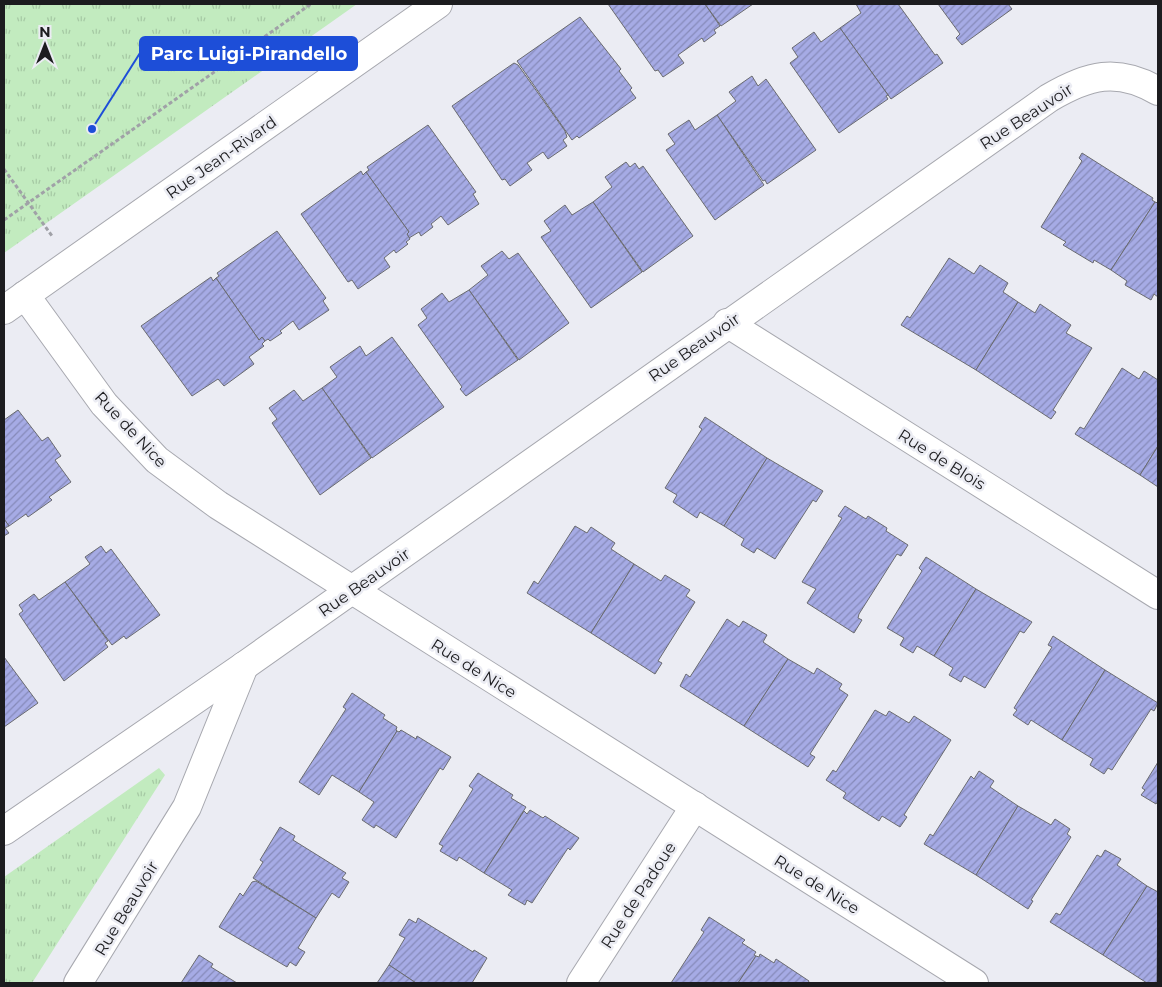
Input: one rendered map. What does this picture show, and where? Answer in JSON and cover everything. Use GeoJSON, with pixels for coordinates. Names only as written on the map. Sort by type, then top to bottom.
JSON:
{"type":"FeatureCollection","features":[{"type":"Feature","properties":{"kind":"street","name":"Rue Jean-Rivard"},"geometry":{"type":"LineString","coordinates":[[14,303],[438,4]]}},
{"type":"Feature","properties":{"kind":"street","name":"Rue Beauvoir"},"geometry":{"type":"LineString","coordinates":[[4,831],[244,666],[727,323],[1050,98],[1075,82],[1108,74],[1140,80],[1158,91]]}},
{"type":"Feature","properties":{"kind":"street","name":"Rue de Nice"},"geometry":{"type":"LineString","coordinates":[[14,303],[156,460],[218,505],[351,591],[974,983]]}},
{"type":"Feature","properties":{"kind":"street","name":"Rue de Blois"},"geometry":{"type":"LineString","coordinates":[[727,323],[1158,595]]}},
{"type":"Feature","properties":{"kind":"street","name":"Rue Beauvoir"},"geometry":{"type":"LineString","coordinates":[[78,983],[187,807],[244,666]]}},
{"type":"Feature","properties":{"kind":"street","name":"Rue de Padoue"},"geometry":{"type":"LineString","coordinates":[[581,983],[695,806]]}},
{"type":"Feature","properties":{"kind":"path"},"geometry":{"type":"LineString","coordinates":[[4,220],[312,4]]}},
{"type":"Feature","properties":{"kind":"path"},"geometry":{"type":"LineString","coordinates":[[4,169],[71,263]]}},
{"type":"Feature","properties":{"kind":"green space"},"geometry":{"type":"Polygon","coordinates":[[[4,4],[357,4],[4,253],[4,4]]]}},
{"type":"Feature","properties":{"kind":"green space"},"geometry":{"type":"Polygon","coordinates":[[[159,768],[165,775],[32,983],[4,983],[4,877],[159,768]]]}},
{"type":"Feature","properties":{"kind":"building"},"geometry":{"type":"Polygon","coordinates":[[[608,4],[705,4],[720,26],[714,30],[716,33],[704,42],[702,38],[678,55],[684,63],[663,77],[658,70],[655,71],[608,4]]]}},
{"type":"Feature","properties":{"kind":"building"},"geometry":{"type":"Polygon","coordinates":[[[705,4],[753,4],[721,26],[705,4]]]}},
{"type":"Feature","properties":{"kind":"building"},"geometry":{"type":"Polygon","coordinates":[[[856,4],[898,4],[935,55],[937,54],[943,63],[891,99],[840,28],[861,13],[856,4]]]}},
{"type":"Feature","properties":{"kind":"building"},"geometry":{"type":"Polygon","coordinates":[[[938,4],[1008,4],[1012,9],[962,45],[956,38],[960,34],[938,4]]]}},
{"type":"Feature","properties":{"kind":"building"},"geometry":{"type":"Polygon","coordinates":[[[580,17],[621,69],[619,71],[632,88],[630,90],[636,98],[579,138],[577,136],[572,140],[517,61],[580,17]]]}},
{"type":"Feature","properties":{"kind":"building"},"geometry":{"type":"Polygon","coordinates":[[[840,28],[888,95],[886,96],[888,99],[839,133],[790,63],[798,57],[792,48],[814,32],[821,42],[840,28]]]}},
{"type":"Feature","properties":{"kind":"building"},"geometry":{"type":"Polygon","coordinates":[[[514,63],[518,65],[565,131],[567,137],[563,140],[567,146],[548,159],[543,152],[527,163],[532,170],[510,186],[505,179],[502,180],[452,106],[514,63]]]}},
{"type":"Feature","properties":{"kind":"building"},"geometry":{"type":"Polygon","coordinates":[[[752,76],[758,86],[766,79],[816,150],[767,184],[717,115],[736,101],[729,92],[752,76]]]}},
{"type":"Feature","properties":{"kind":"building"},"geometry":{"type":"Polygon","coordinates":[[[717,115],[764,185],[715,220],[666,150],[675,144],[668,134],[689,120],[695,130],[717,115]]]}},
{"type":"Feature","properties":{"kind":"building"},"geometry":{"type":"Polygon","coordinates":[[[428,125],[476,192],[473,194],[479,204],[448,225],[441,216],[431,224],[433,227],[421,236],[419,232],[409,238],[407,234],[409,232],[366,172],[369,170],[367,167],[428,125]]]}},
{"type":"Feature","properties":{"kind":"building"},"geometry":{"type":"Polygon","coordinates":[[[1082,153],[1153,198],[1152,200],[1155,202],[1111,270],[1094,260],[1093,263],[1063,245],[1066,242],[1041,227],[1082,161],[1079,158],[1082,153]]]}},
{"type":"Feature","properties":{"kind":"building"},"geometry":{"type":"Polygon","coordinates":[[[626,162],[630,167],[635,163],[639,169],[643,166],[693,236],[643,272],[593,202],[612,187],[605,177],[626,162]]]}},
{"type":"Feature","properties":{"kind":"building"},"geometry":{"type":"Polygon","coordinates":[[[361,171],[363,175],[366,172],[409,232],[407,234],[410,239],[406,242],[408,244],[396,253],[394,250],[384,258],[390,267],[358,289],[352,280],[348,282],[301,214],[361,171]]]}},
{"type":"Feature","properties":{"kind":"building"},"geometry":{"type":"Polygon","coordinates":[[[593,202],[642,272],[591,308],[541,237],[551,231],[544,221],[565,205],[572,215],[593,202]]]}},
{"type":"Feature","properties":{"kind":"building"},"geometry":{"type":"Polygon","coordinates":[[[1155,202],[1158,203],[1158,297],[1154,294],[1151,300],[1125,285],[1127,281],[1111,270],[1155,202]]]}},
{"type":"Feature","properties":{"kind":"building"},"geometry":{"type":"Polygon","coordinates":[[[277,231],[326,298],[323,301],[329,310],[299,330],[293,321],[280,331],[282,333],[270,341],[268,339],[265,341],[262,337],[259,340],[216,278],[219,276],[217,273],[277,231]]]}},
{"type":"Feature","properties":{"kind":"building"},"geometry":{"type":"Polygon","coordinates":[[[502,251],[509,259],[518,253],[569,323],[519,360],[469,290],[488,275],[481,266],[502,251]]]}},
{"type":"Feature","properties":{"kind":"building"},"geometry":{"type":"Polygon","coordinates":[[[949,258],[974,274],[980,265],[1008,283],[1003,292],[1018,302],[976,370],[901,325],[907,316],[910,318],[949,258]]]}},
{"type":"Feature","properties":{"kind":"building"},"geometry":{"type":"Polygon","coordinates":[[[211,277],[213,281],[216,278],[259,340],[262,337],[265,341],[262,344],[264,346],[249,357],[254,364],[224,386],[218,379],[192,396],[141,326],[211,277]]]}},
{"type":"Feature","properties":{"kind":"building"},"geometry":{"type":"Polygon","coordinates":[[[469,290],[518,360],[466,396],[460,389],[462,387],[418,325],[427,318],[421,309],[442,293],[449,302],[469,290]]]}},
{"type":"Feature","properties":{"kind":"building"},"geometry":{"type":"Polygon","coordinates":[[[1018,302],[1035,313],[1040,304],[1071,325],[1066,333],[1092,348],[1053,410],[1056,412],[1051,419],[976,370],[1018,302]]]}},
{"type":"Feature","properties":{"kind":"building"},"geometry":{"type":"Polygon","coordinates":[[[392,337],[444,407],[372,458],[322,388],[337,377],[330,367],[360,346],[366,356],[392,337]]]}},
{"type":"Feature","properties":{"kind":"building"},"geometry":{"type":"Polygon","coordinates":[[[1122,368],[1139,379],[1144,371],[1158,380],[1158,446],[1140,475],[1075,434],[1080,427],[1084,429],[1122,368]]]}},
{"type":"Feature","properties":{"kind":"building"},"geometry":{"type":"Polygon","coordinates":[[[322,388],[371,458],[320,495],[272,423],[277,419],[269,408],[294,390],[303,401],[322,388]]]}},
{"type":"Feature","properties":{"kind":"building"},"geometry":{"type":"Polygon","coordinates":[[[18,410],[42,441],[48,437],[61,456],[55,460],[71,482],[49,497],[52,500],[28,517],[26,514],[9,526],[4,519],[4,420],[18,410]]]}},
{"type":"Feature","properties":{"kind":"building"},"geometry":{"type":"Polygon","coordinates":[[[705,417],[767,458],[724,526],[700,512],[697,518],[673,502],[677,495],[665,488],[702,429],[699,427],[705,417]]]}},
{"type":"Feature","properties":{"kind":"building"},"geometry":{"type":"Polygon","coordinates":[[[1158,446],[1158,487],[1140,475],[1158,446]]]}},
{"type":"Feature","properties":{"kind":"building"},"geometry":{"type":"Polygon","coordinates":[[[767,458],[823,491],[816,502],[813,500],[775,559],[757,548],[754,553],[741,545],[744,539],[724,526],[767,458]]]}},
{"type":"Feature","properties":{"kind":"building"},"geometry":{"type":"Polygon","coordinates":[[[845,506],[866,519],[868,516],[887,528],[886,531],[908,545],[901,556],[897,554],[859,614],[858,618],[862,620],[854,633],[807,603],[816,589],[802,582],[842,518],[838,516],[845,506]]]}},
{"type":"Feature","properties":{"kind":"building"},"geometry":{"type":"Polygon","coordinates":[[[4,519],[9,526],[5,528],[9,533],[4,536],[4,519]]]}},
{"type":"Feature","properties":{"kind":"building"},"geometry":{"type":"Polygon","coordinates":[[[575,526],[587,533],[591,527],[615,543],[611,549],[634,564],[591,633],[527,593],[534,581],[538,584],[575,526]]]}},
{"type":"Feature","properties":{"kind":"building"},"geometry":{"type":"Polygon","coordinates":[[[101,546],[106,553],[111,549],[160,615],[126,639],[124,636],[112,645],[65,582],[90,564],[85,557],[101,546]]]}},
{"type":"Feature","properties":{"kind":"building"},"geometry":{"type":"Polygon","coordinates":[[[926,557],[976,589],[934,656],[917,646],[913,653],[900,645],[904,638],[887,628],[922,571],[919,568],[926,557]]]}},
{"type":"Feature","properties":{"kind":"building"},"geometry":{"type":"Polygon","coordinates":[[[634,564],[661,581],[665,575],[690,590],[686,596],[695,602],[658,661],[662,663],[655,674],[591,633],[634,564]]]}},
{"type":"Feature","properties":{"kind":"building"},"geometry":{"type":"Polygon","coordinates":[[[65,582],[108,641],[105,643],[108,647],[64,681],[19,614],[23,611],[19,605],[34,594],[39,600],[65,582]]]}},
{"type":"Feature","properties":{"kind":"building"},"geometry":{"type":"Polygon","coordinates":[[[976,589],[1032,622],[1024,633],[1020,631],[985,688],[964,676],[961,682],[949,675],[953,668],[934,656],[976,589]]]}},
{"type":"Feature","properties":{"kind":"building"},"geometry":{"type":"Polygon","coordinates":[[[727,619],[739,627],[743,621],[767,635],[763,642],[788,659],[744,726],[680,686],[686,674],[690,677],[727,619]]]}},
{"type":"Feature","properties":{"kind":"building"},"geometry":{"type":"Polygon","coordinates":[[[1053,636],[1105,670],[1062,740],[1031,720],[1028,725],[1013,715],[1017,710],[1014,708],[1052,647],[1048,645],[1053,636]]]}},
{"type":"Feature","properties":{"kind":"building"},"geometry":{"type":"Polygon","coordinates":[[[4,657],[38,703],[4,727],[4,657]]]}},
{"type":"Feature","properties":{"kind":"building"},"geometry":{"type":"Polygon","coordinates":[[[788,659],[814,674],[817,668],[842,684],[839,689],[848,695],[810,754],[815,757],[808,767],[744,726],[788,659]]]}},
{"type":"Feature","properties":{"kind":"building"},"geometry":{"type":"Polygon","coordinates":[[[1105,670],[1158,703],[1154,711],[1151,709],[1112,770],[1108,768],[1104,774],[1090,765],[1093,759],[1062,740],[1105,670]]]}},
{"type":"Feature","properties":{"kind":"building"},"geometry":{"type":"Polygon","coordinates":[[[352,693],[385,715],[383,718],[397,727],[397,731],[359,792],[332,775],[319,795],[299,782],[346,709],[343,707],[352,693]]]}},
{"type":"Feature","properties":{"kind":"building"},"geometry":{"type":"Polygon","coordinates":[[[875,710],[886,716],[889,711],[909,723],[914,716],[951,740],[904,815],[907,817],[900,827],[882,816],[879,821],[843,798],[846,793],[826,780],[833,770],[836,772],[875,710]]]}},
{"type":"Feature","properties":{"kind":"building"},"geometry":{"type":"Polygon","coordinates":[[[401,730],[416,739],[417,736],[451,757],[443,770],[440,768],[396,838],[376,825],[374,828],[362,820],[374,802],[359,792],[397,731],[401,730]]]}},
{"type":"Feature","properties":{"kind":"building"},"geometry":{"type":"Polygon","coordinates":[[[1158,762],[1158,801],[1156,804],[1141,795],[1145,790],[1142,788],[1158,762]]]}},
{"type":"Feature","properties":{"kind":"building"},"geometry":{"type":"Polygon","coordinates":[[[979,771],[994,781],[990,787],[1018,806],[976,875],[924,844],[930,834],[933,836],[971,776],[974,779],[979,771]]]}},
{"type":"Feature","properties":{"kind":"building"},"geometry":{"type":"Polygon","coordinates":[[[478,773],[513,795],[511,798],[526,807],[484,873],[459,857],[457,861],[440,851],[443,846],[439,844],[473,789],[469,786],[478,773]]]}},
{"type":"Feature","properties":{"kind":"building"},"geometry":{"type":"Polygon","coordinates":[[[1018,806],[1051,825],[1055,819],[1070,829],[1067,834],[1071,837],[1031,900],[1033,901],[1028,909],[976,875],[1018,806]]]}},
{"type":"Feature","properties":{"kind":"building"},"geometry":{"type":"Polygon","coordinates":[[[530,810],[543,818],[545,816],[579,838],[570,850],[568,848],[532,903],[527,900],[525,905],[508,895],[512,890],[484,873],[524,811],[527,814],[530,810]]]}},
{"type":"Feature","properties":{"kind":"building"},"geometry":{"type":"Polygon","coordinates":[[[280,827],[295,836],[293,840],[346,873],[342,878],[349,882],[339,898],[332,893],[316,918],[253,878],[263,862],[260,860],[280,827]]]}},
{"type":"Feature","properties":{"kind":"building"},"geometry":{"type":"Polygon","coordinates":[[[1105,850],[1121,859],[1117,865],[1147,886],[1103,955],[1050,922],[1056,913],[1060,915],[1097,855],[1101,857],[1105,850]]]}},
{"type":"Feature","properties":{"kind":"building"},"geometry":{"type":"Polygon","coordinates":[[[256,881],[316,918],[298,948],[305,952],[296,966],[290,962],[287,967],[219,927],[240,893],[243,896],[252,882],[256,881]]]}},
{"type":"Feature","properties":{"kind":"building"},"geometry":{"type":"Polygon","coordinates":[[[1147,886],[1158,892],[1157,983],[1147,983],[1103,955],[1147,886]]]}},
{"type":"Feature","properties":{"kind":"building"},"geometry":{"type":"Polygon","coordinates":[[[709,917],[745,940],[742,943],[756,952],[754,955],[756,956],[738,983],[671,983],[704,932],[701,930],[709,917]]]}},
{"type":"Feature","properties":{"kind":"building"},"geometry":{"type":"Polygon","coordinates":[[[418,918],[473,952],[474,950],[487,958],[472,983],[416,983],[389,965],[405,938],[399,935],[409,919],[416,923],[418,918]]]}},
{"type":"Feature","properties":{"kind":"building"},"geometry":{"type":"Polygon","coordinates":[[[760,954],[774,963],[776,959],[809,981],[808,983],[738,983],[756,956],[759,957],[760,954]]]}},
{"type":"Feature","properties":{"kind":"building"},"geometry":{"type":"Polygon","coordinates":[[[199,955],[213,964],[211,967],[237,983],[181,983],[199,955]]]}},
{"type":"Feature","properties":{"kind":"building"},"geometry":{"type":"Polygon","coordinates":[[[389,965],[416,983],[377,983],[389,965]]]}},
{"type":"Feature","properties":{"kind":"place","name":"Parc Luigi-Pirandello"},"geometry":{"type":"Point","coordinates":[92,129]}}]}
